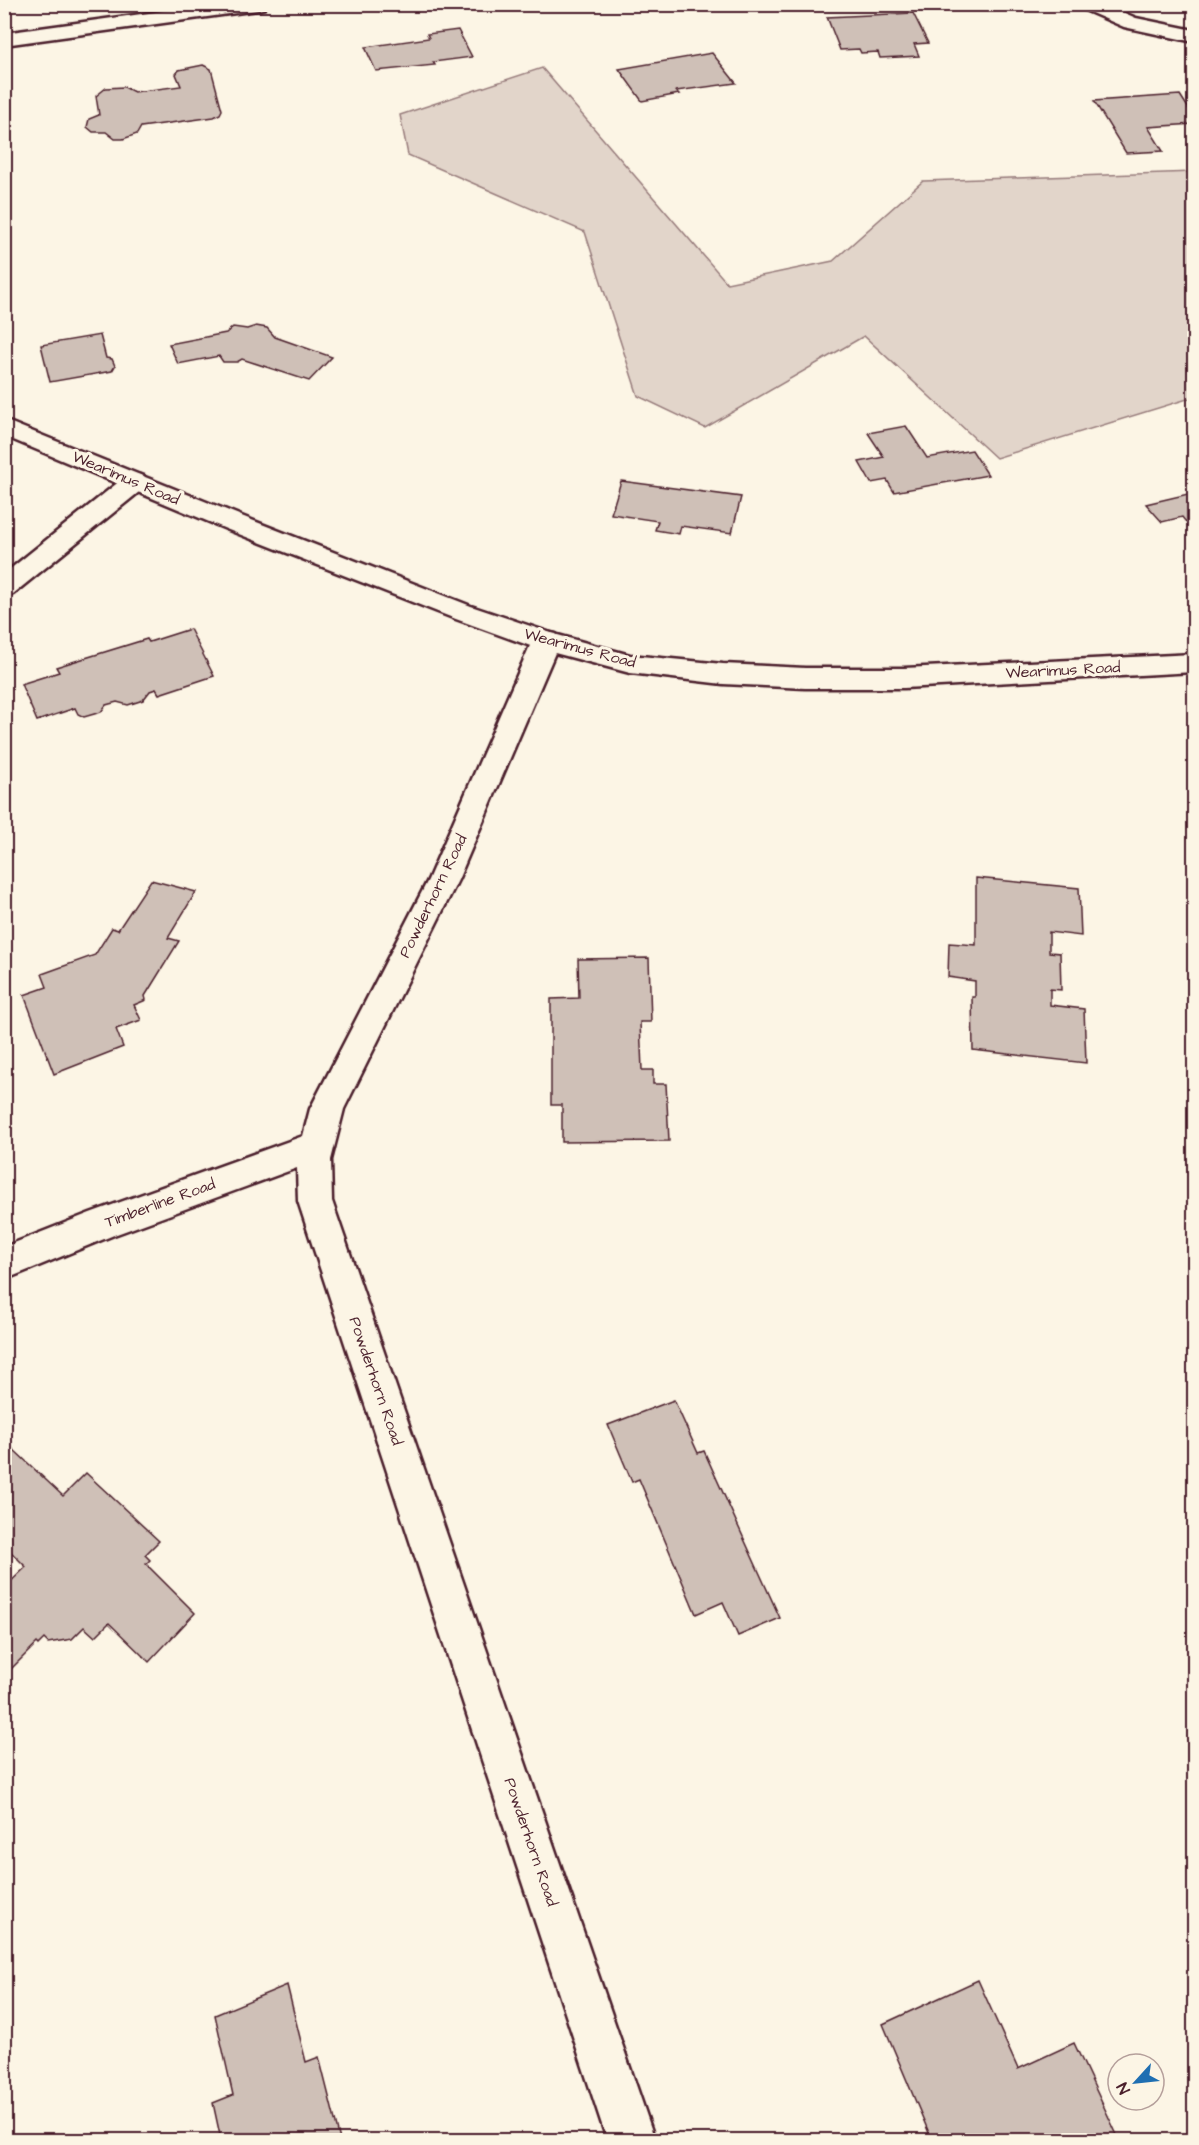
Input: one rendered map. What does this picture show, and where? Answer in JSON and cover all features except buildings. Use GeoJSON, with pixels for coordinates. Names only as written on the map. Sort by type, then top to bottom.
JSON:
{"type":"FeatureCollection","features":[{"type":"Feature","properties":{"kind":"street"},"geometry":{"type":"LineString","coordinates":[[4,39],[258,4]]}},
{"type":"Feature","properties":{"kind":"street"},"geometry":{"type":"LineString","coordinates":[[1087,4],[1131,23],[1194,36]]}},
{"type":"Feature","properties":{"kind":"street","name":"Wearimus Road"},"geometry":{"type":"LineString","coordinates":[[4,427],[135,482],[462,612],[546,641],[630,664],[723,674],[805,678],[904,678],[1194,663]]}},
{"type":"Feature","properties":{"kind":"street"},"geometry":{"type":"LineString","coordinates":[[4,588],[135,482]]}},
{"type":"Feature","properties":{"kind":"street","name":"Powderhorn Road"},"geometry":{"type":"LineString","coordinates":[[546,641],[443,879],[327,1108],[314,1160],[315,1201],[631,2140]]}},
{"type":"Feature","properties":{"kind":"street","name":"Timberline Road"},"geometry":{"type":"LineString","coordinates":[[4,1264],[102,1224],[316,1146]]}},
{"type":"Feature","properties":{"kind":"shaded area"},"geometry":{"type":"Polygon","coordinates":[[[542,68],[727,283],[833,261],[923,181],[1194,172],[1194,397],[996,458],[864,336],[705,428],[638,396],[585,232],[408,155],[400,115],[542,68]]]}}]}
